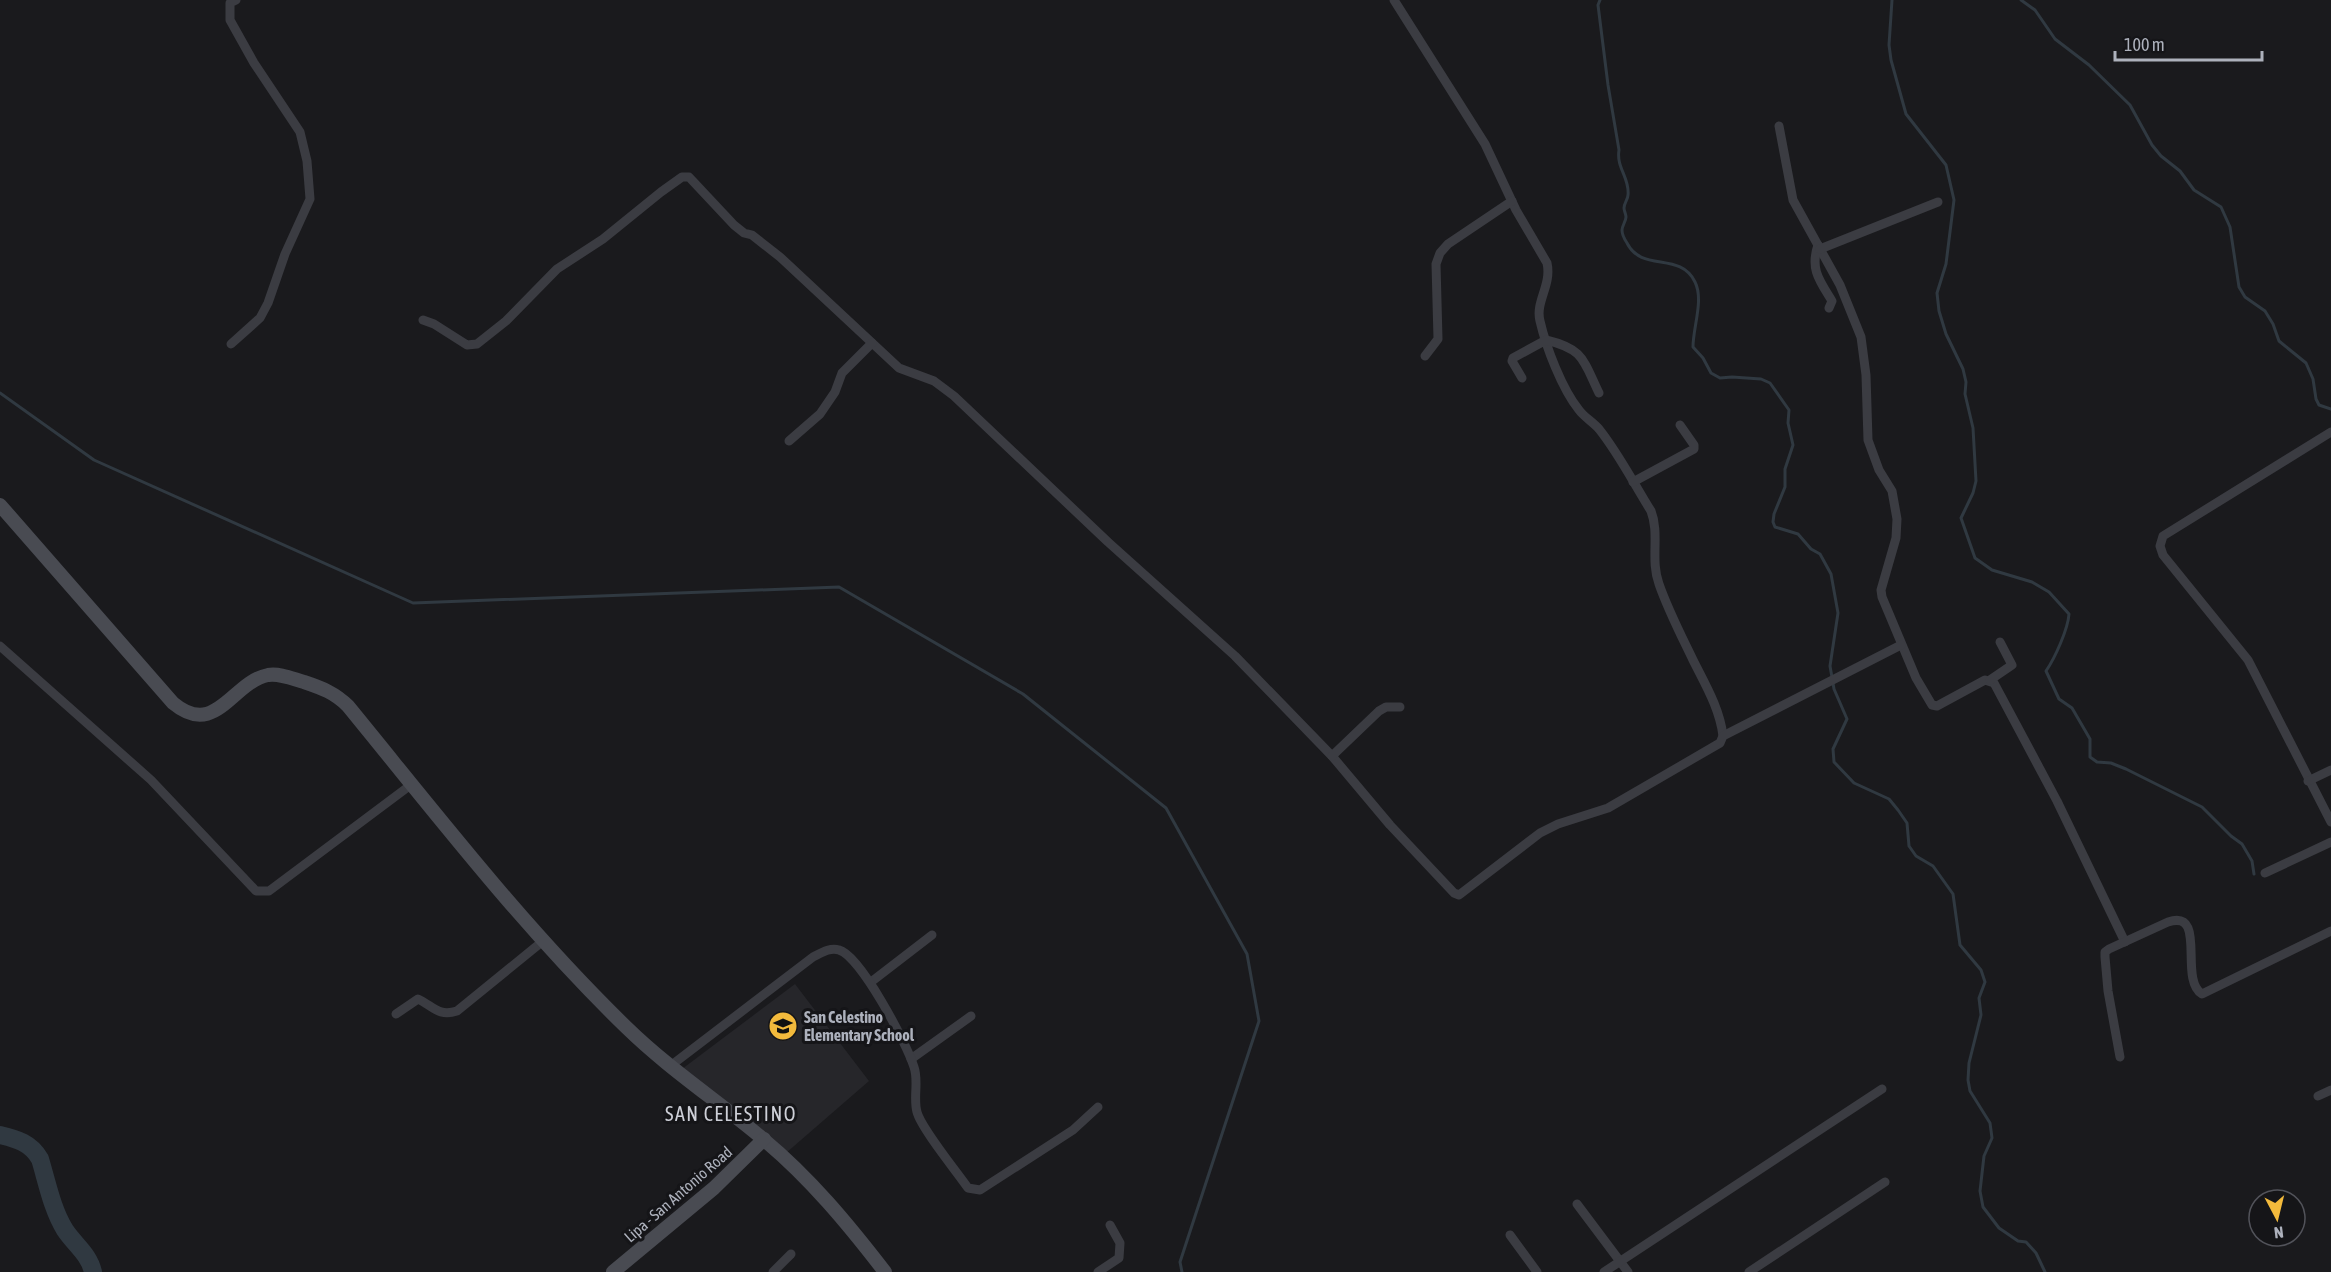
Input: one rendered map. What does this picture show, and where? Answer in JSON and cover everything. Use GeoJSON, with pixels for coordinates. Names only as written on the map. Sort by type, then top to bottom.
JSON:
{"type":"FeatureCollection","features":[{"type":"Feature","properties":{"kind":"main road"},"geometry":{"type":"LineString","coordinates":[[0,505],[182,711],[193,715],[206,715],[218,710],[255,681],[267,675],[287,677],[337,695],[485,875],[595,997],[669,1067],[764,1139],[826,1199],[882,1271]]}},
{"type":"Feature","properties":{"kind":"main road","name":"Lipa - San Antonio Road"},"geometry":{"type":"LineString","coordinates":[[622,1269],[714,1188],[764,1139]]}},
{"type":"Feature","properties":{"kind":"street"},"geometry":{"type":"LineString","coordinates":[[231,344],[260,318],[310,199],[307,161],[300,132],[254,63],[230,21],[230,3],[236,0]]}},
{"type":"Feature","properties":{"kind":"street"},"geometry":{"type":"LineString","coordinates":[[423,320],[434,324],[467,345],[477,344],[519,309],[556,270],[585,253],[682,177],[689,177],[734,225],[744,233],[752,235],[780,257],[899,368],[934,381],[954,396],[1108,542],[1235,656],[1332,756],[1390,825],[1454,893],[1459,895],[1540,833],[1558,824],[1608,808],[1720,743],[1723,736],[1711,696],[1658,582],[1655,567],[1655,520],[1598,428],[1579,410],[1565,385],[1546,340],[1539,319],[1539,306],[1548,284],[1550,272],[1548,263],[1512,201],[1485,144],[1394,0]]}},
{"type":"Feature","properties":{"kind":"street"},"geometry":{"type":"LineString","coordinates":[[1779,126],[1793,200],[1840,285],[1861,337],[1866,375],[1868,440],[1896,504],[1896,538],[1881,591],[1883,604],[1916,678],[1934,706],[1979,683],[1990,680],[2012,665],[2000,642]]}},
{"type":"Feature","properties":{"kind":"street"},"geometry":{"type":"LineString","coordinates":[[1425,356],[1438,339],[1436,264],[1440,253],[1448,244],[1512,201]]}},
{"type":"Feature","properties":{"kind":"street"},"geometry":{"type":"LineString","coordinates":[[1819,247],[1938,202]]}},
{"type":"Feature","properties":{"kind":"street"},"geometry":{"type":"LineString","coordinates":[[1819,247],[1814,266],[1818,278],[1832,301],[1829,308]]}},
{"type":"Feature","properties":{"kind":"street"},"geometry":{"type":"LineString","coordinates":[[1522,378],[1512,361],[1513,358],[1546,340],[1567,345],[1576,351],[1582,357],[1599,393]]}},
{"type":"Feature","properties":{"kind":"street"},"geometry":{"type":"LineString","coordinates":[[789,441],[820,414],[835,392],[842,373],[872,344]]}},
{"type":"Feature","properties":{"kind":"street"},"geometry":{"type":"LineString","coordinates":[[1633,482],[1694,449],[1680,425]]}},
{"type":"Feature","properties":{"kind":"street"},"geometry":{"type":"LineString","coordinates":[[2331,432],[2163,536],[2160,546],[2163,555],[2248,660],[2331,822]]}},
{"type":"Feature","properties":{"kind":"street"},"geometry":{"type":"LineString","coordinates":[[1723,736],[1901,645]]}},
{"type":"Feature","properties":{"kind":"street"},"geometry":{"type":"LineString","coordinates":[[0,646],[151,780],[256,891],[269,891],[412,784]]}},
{"type":"Feature","properties":{"kind":"street"},"geometry":{"type":"LineString","coordinates":[[1990,680],[1994,683],[2057,801],[2125,942]]}},
{"type":"Feature","properties":{"kind":"street"},"geometry":{"type":"LineString","coordinates":[[1332,756],[1379,711],[1386,707],[1400,706]]}},
{"type":"Feature","properties":{"kind":"street"},"geometry":{"type":"LineString","coordinates":[[2308,781],[2331,770]]}},
{"type":"Feature","properties":{"kind":"street"},"geometry":{"type":"LineString","coordinates":[[2265,873],[2331,842]]}},
{"type":"Feature","properties":{"kind":"street"},"geometry":{"type":"LineString","coordinates":[[2120,1057],[2108,991],[2105,952],[2109,949],[2168,922],[2183,920],[2187,924],[2193,947],[2190,960],[2193,985],[2202,994],[2331,931]]}},
{"type":"Feature","properties":{"kind":"street"},"geometry":{"type":"LineString","coordinates":[[871,982],[932,935]]}},
{"type":"Feature","properties":{"kind":"street"},"geometry":{"type":"LineString","coordinates":[[396,1014],[418,999],[438,1013],[448,1014],[457,1011],[543,941]]}},
{"type":"Feature","properties":{"kind":"street"},"geometry":{"type":"LineString","coordinates":[[669,1067],[804,963],[824,951],[841,950],[871,982],[911,1059],[916,1074],[917,1113],[968,1188],[974,1191],[980,1190],[1073,1130],[1098,1107]]}},
{"type":"Feature","properties":{"kind":"street"},"geometry":{"type":"LineString","coordinates":[[911,1059],[971,1016]]}},
{"type":"Feature","properties":{"kind":"street"},"geometry":{"type":"LineString","coordinates":[[1604,1272],[1882,1089]]}},
{"type":"Feature","properties":{"kind":"street"},"geometry":{"type":"LineString","coordinates":[[2318,1096],[2331,1090]]}},
{"type":"Feature","properties":{"kind":"street"},"geometry":{"type":"LineString","coordinates":[[1749,1272],[1885,1182]]}},
{"type":"Feature","properties":{"kind":"street"},"geometry":{"type":"LineString","coordinates":[[1578,1204],[1628,1272]]}},
{"type":"Feature","properties":{"kind":"street"},"geometry":{"type":"LineString","coordinates":[[1098,1272],[1119,1258],[1120,1244],[1110,1225]]}},
{"type":"Feature","properties":{"kind":"street"},"geometry":{"type":"LineString","coordinates":[[1510,1235],[1537,1272]]}},
{"type":"Feature","properties":{"kind":"street"},"geometry":{"type":"LineString","coordinates":[[773,1272],[790,1254]]}},
{"type":"Feature","properties":{"kind":"shaded area","name":"San Celestino Elementary School"},"geometry":{"type":"Polygon","coordinates":[[[795,984],[869,1081],[786,1153],[682,1069],[795,984]]]}},
{"type":"Feature","properties":{"kind":"waterway"},"geometry":{"type":"LineString","coordinates":[[1600,0],[1598,5],[1619,162],[1628,189],[1628,197],[1624,206],[1626,217],[1622,228],[1623,236],[1634,252],[1651,260],[1680,267],[1695,282],[1698,305],[1693,347],[1703,358],[1711,373],[1720,378],[1761,379],[1770,383],[1789,410],[1788,423],[1793,445],[1785,469],[1785,487],[1773,522],[1775,527],[1798,534],[1811,549],[1820,554],[1831,574],[1838,613],[1830,666],[1834,689],[1847,719],[1833,749],[1834,762],[1854,783],[1889,799],[1907,823],[1909,846],[1916,856],[1933,866],[1953,894],[1960,945],[1981,970],[1985,982],[1979,998],[1981,1015],[1969,1063],[1968,1080],[1970,1091],[1990,1123],[1992,1138],[1984,1156],[1980,1191],[1983,1207],[1999,1228],[2018,1241],[2026,1242],[2036,1253],[2045,1272]]}},
{"type":"Feature","properties":{"kind":"waterway"},"geometry":{"type":"LineString","coordinates":[[1892,0],[1889,45],[1906,114],[1946,165],[1954,200],[1946,264],[1937,293],[1939,311],[1946,334],[1963,369],[1966,382],[1965,394],[1973,428],[1976,481],[1961,518],[1975,558],[1992,570],[2032,582],[2049,592],[2069,614],[2060,643],[2046,671],[2059,699],[2072,708],[2090,739],[2090,757],[2097,762],[2111,763],[2126,769],[2202,807],[2242,844],[2252,861],[2254,874]]}},
{"type":"Feature","properties":{"kind":"waterway"},"geometry":{"type":"LineString","coordinates":[[2021,0],[2035,10],[2055,39],[2089,65],[2130,105],[2152,145],[2161,156],[2180,171],[2194,190],[2221,207],[2230,227],[2239,287],[2245,297],[2265,311],[2279,341],[2306,363],[2313,379],[2319,405],[2331,409]]}},
{"type":"Feature","properties":{"kind":"waterway"},"geometry":{"type":"LineString","coordinates":[[0,393],[94,460],[413,603],[839,587],[1023,694],[1166,808],[1247,954],[1259,1021],[1180,1262],[1182,1272]]}},
{"type":"Feature","properties":{"kind":"waterway"},"geometry":{"type":"LineString","coordinates":[[0,1135],[23,1142],[40,1159],[60,1222],[85,1255],[93,1272]]}},
{"type":"Feature","properties":{"kind":"place","name":"San Celestino Elementary School"},"geometry":{"type":"Point","coordinates":[783,1026]}},
{"type":"Feature","properties":{"kind":"district","name":"SAN CELESTINO"},"geometry":{"type":"Point","coordinates":[731,1113]}}]}
